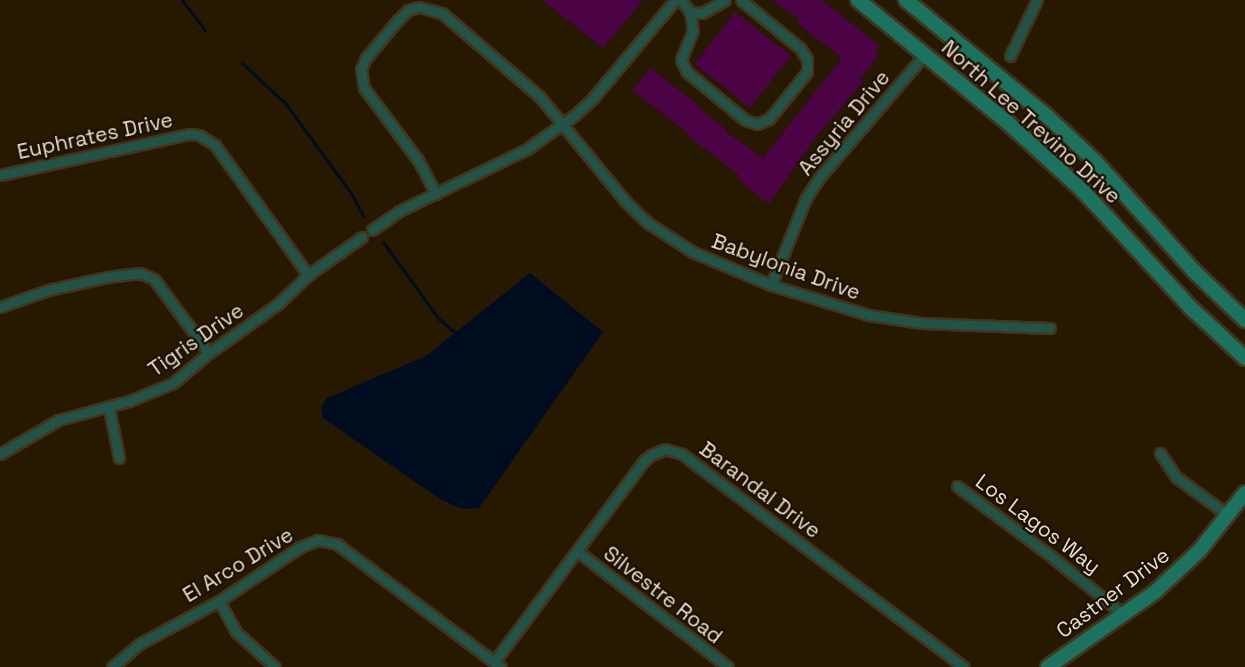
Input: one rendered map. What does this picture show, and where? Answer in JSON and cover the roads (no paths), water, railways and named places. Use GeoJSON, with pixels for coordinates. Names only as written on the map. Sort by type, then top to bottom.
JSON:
{"type":"FeatureCollection","features":[{"type":"Feature","properties":{"kind":"main road","name":"North Lee Trevino Drive"},"geometry":{"type":"LineString","coordinates":[[858,0],[1007,122],[1083,191],[1191,308],[1245,358]]}},
{"type":"Feature","properties":{"kind":"main road","name":"North Lee Trevino Drive"},"geometry":{"type":"LineString","coordinates":[[906,0],[1048,117],[1094,160],[1194,270],[1245,320]]}},
{"type":"Feature","properties":{"kind":"main road","name":"Castner Drive"},"geometry":{"type":"LineString","coordinates":[[1048,667],[1124,615],[1184,567],[1245,493]]}},
{"type":"Feature","properties":{"kind":"street"},"geometry":{"type":"LineString","coordinates":[[372,230],[399,211],[527,149],[564,124],[594,98],[675,0]]}},
{"type":"Feature","properties":{"kind":"street"},"geometry":{"type":"LineString","coordinates":[[681,0],[690,12],[693,30],[681,60],[687,72],[745,120],[757,124],[769,119],[807,72],[807,59],[800,48],[741,0]]}},
{"type":"Feature","properties":{"kind":"street"},"geometry":{"type":"LineString","coordinates":[[690,12],[702,13],[725,0]]}},
{"type":"Feature","properties":{"kind":"street"},"geometry":{"type":"LineString","coordinates":[[1010,56],[1037,0]]}},
{"type":"Feature","properties":{"kind":"street","name":"Babylonia Drive"},"geometry":{"type":"LineString","coordinates":[[436,194],[417,159],[364,88],[361,69],[366,58],[408,10],[428,8],[442,13],[540,98],[564,124],[625,201],[648,224],[693,252],[771,285],[869,315],[921,323],[1050,328]]}},
{"type":"Feature","properties":{"kind":"street","name":"Assyria Drive"},"geometry":{"type":"LineString","coordinates":[[771,285],[806,198],[819,178],[924,55]]}},
{"type":"Feature","properties":{"kind":"street","name":"Euphrates Drive"},"geometry":{"type":"LineString","coordinates":[[0,175],[189,134],[199,135],[215,145],[309,275]]}},
{"type":"Feature","properties":{"kind":"street","name":"Tigris Drive"},"geometry":{"type":"LineString","coordinates":[[0,454],[58,420],[109,408],[173,383],[209,353],[279,303],[309,275],[362,237]]}},
{"type":"Feature","properties":{"kind":"street"},"geometry":{"type":"LineString","coordinates":[[0,307],[48,290],[107,277],[140,273],[154,279],[209,353]]}},
{"type":"Feature","properties":{"kind":"street"},"geometry":{"type":"LineString","coordinates":[[109,408],[119,458]]}},
{"type":"Feature","properties":{"kind":"street","name":"Barandal Drive"},"geometry":{"type":"LineString","coordinates":[[497,664],[644,461],[659,451],[674,450],[964,667]]}},
{"type":"Feature","properties":{"kind":"street"},"geometry":{"type":"LineString","coordinates":[[1160,453],[1176,477],[1228,515]]}},
{"type":"Feature","properties":{"kind":"street","name":"Los Lagos Way"},"geometry":{"type":"LineString","coordinates":[[957,486],[1047,553],[1124,615]]}},
{"type":"Feature","properties":{"kind":"street","name":"El Arco Drive"},"geometry":{"type":"LineString","coordinates":[[112,667],[141,643],[219,601],[309,542],[328,541],[337,544],[497,664]]}},
{"type":"Feature","properties":{"kind":"street","name":"Silvestre Road"},"geometry":{"type":"LineString","coordinates":[[577,551],[728,667]]}},
{"type":"Feature","properties":{"kind":"street"},"geometry":{"type":"LineString","coordinates":[[219,601],[236,632],[275,667]]}},
{"type":"Feature","properties":{"kind":"water"},"geometry":{"type":"Polygon","coordinates":[[[530,273],[603,332],[479,508],[462,509],[440,499],[323,418],[321,408],[327,398],[426,356],[530,273]]]}},
{"type":"Feature","properties":{"kind":"waterway"},"geometry":{"type":"LineString","coordinates":[[182,0],[205,30]]}},
{"type":"Feature","properties":{"kind":"waterway"},"geometry":{"type":"LineString","coordinates":[[242,63],[286,104],[351,193],[363,216]]}},
{"type":"Feature","properties":{"kind":"waterway"},"geometry":{"type":"LineString","coordinates":[[383,242],[439,319],[457,334]]}}]}
